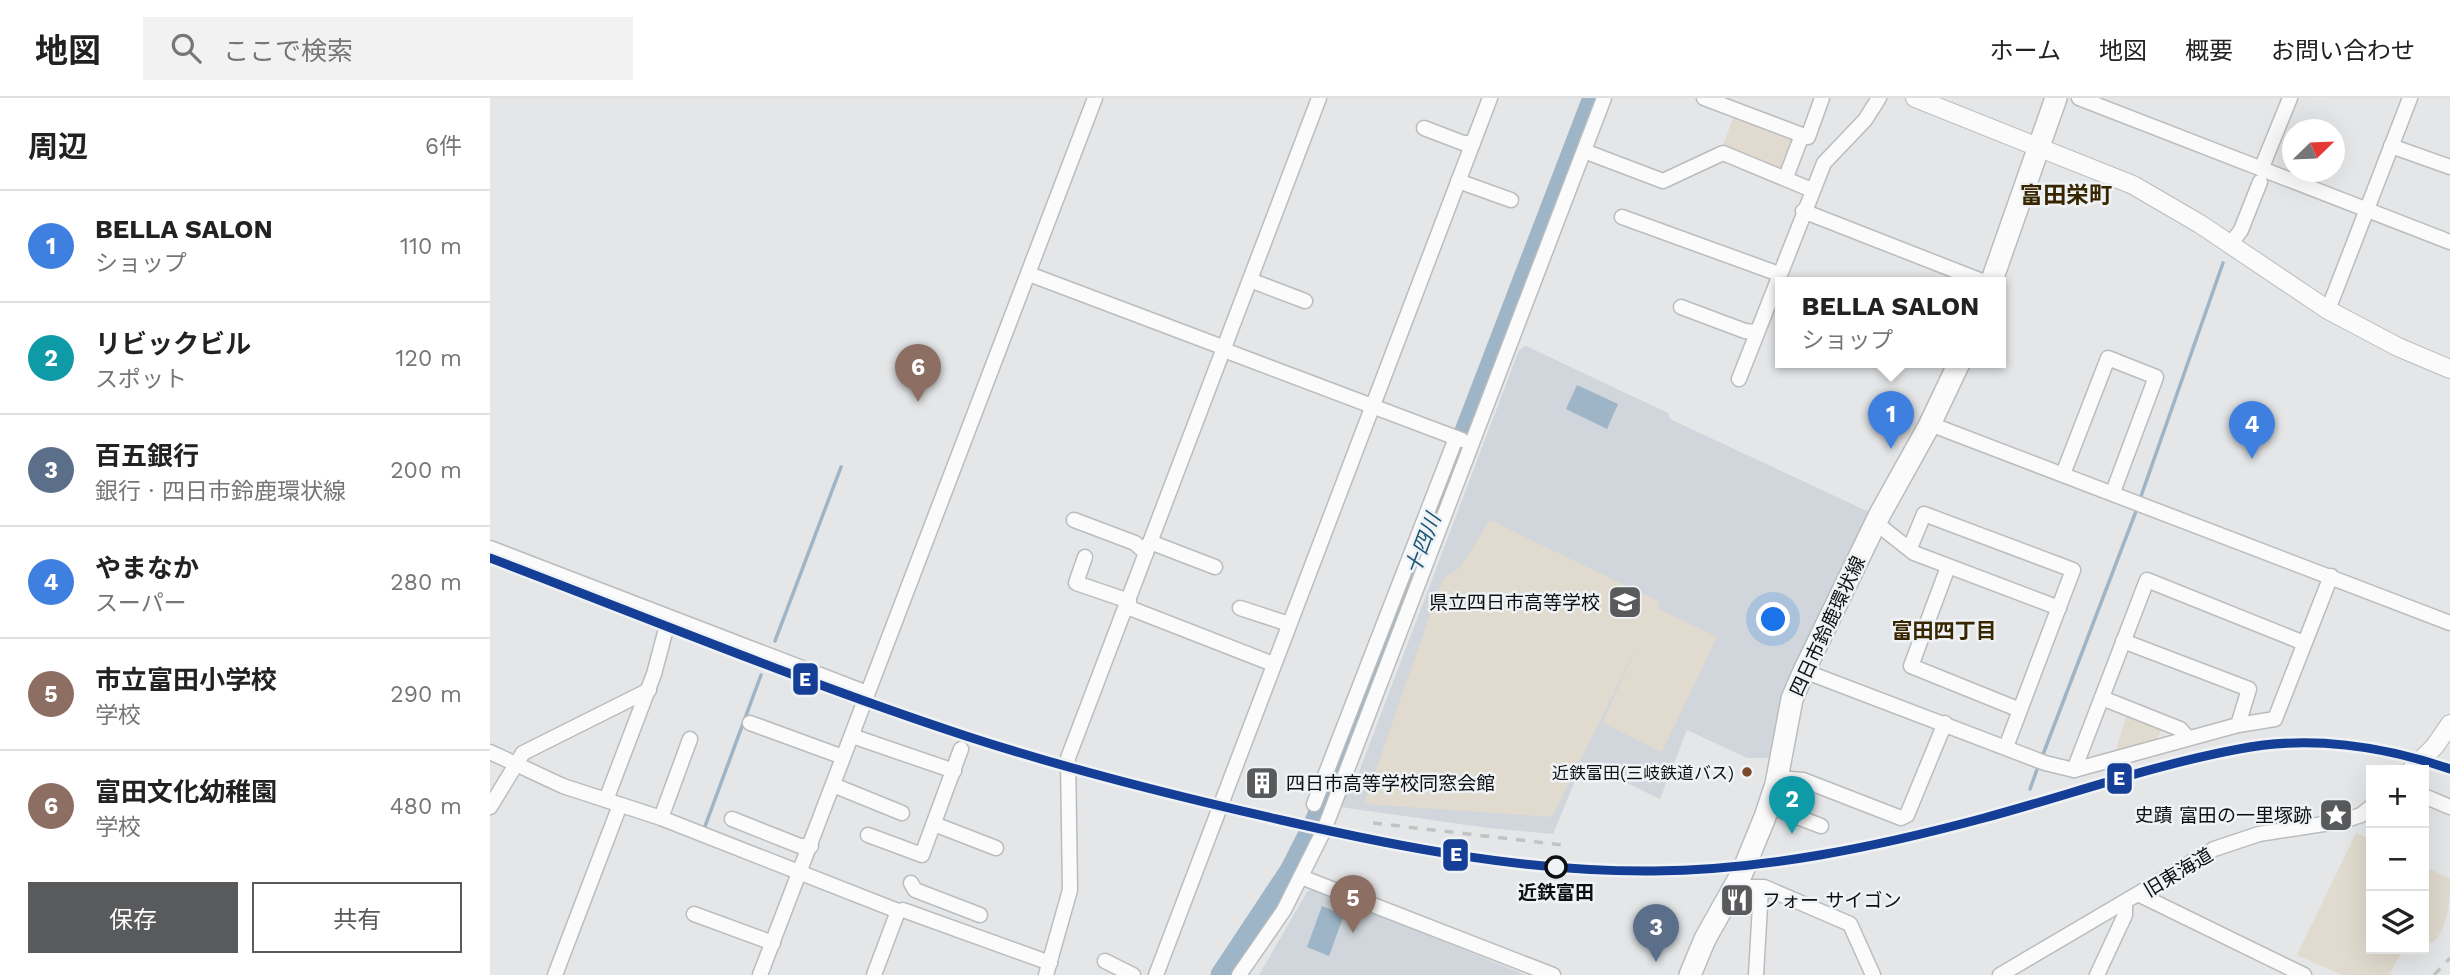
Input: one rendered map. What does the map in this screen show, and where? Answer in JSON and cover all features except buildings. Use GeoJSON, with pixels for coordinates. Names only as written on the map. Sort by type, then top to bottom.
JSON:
{"type":"FeatureCollection","features":[{"type":"Feature","properties":{"kind":"main road"},"geometry":{"type":"LineString","coordinates":[[1991,277],[2056,98]]}},
{"type":"Feature","properties":{"kind":"main road","name":"四日市鈴鹿環状線"},"geometry":{"type":"LineString","coordinates":[[1690,975],[1732,887],[1742,873],[1769,806],[1789,711],[1804,671],[1876,523],[1930,424],[1957,368]]}},
{"type":"Feature","properties":{"kind":"street"},"geometry":{"type":"LineString","coordinates":[[760,975],[1095,98]]}},
{"type":"Feature","properties":{"kind":"street"},"geometry":{"type":"LineString","coordinates":[[490,752],[563,786],[661,818],[1048,969],[1070,890],[1068,758],[1319,98]]}},
{"type":"Feature","properties":{"kind":"street"},"geometry":{"type":"LineString","coordinates":[[1156,975],[1490,98]]}},
{"type":"Feature","properties":{"kind":"street"},"geometry":{"type":"LineString","coordinates":[[1314,804],[1526,298],[1604,98]]}},
{"type":"Feature","properties":{"kind":"street"},"geometry":{"type":"LineString","coordinates":[[1704,98],[1808,137],[1822,98]]}},
{"type":"Feature","properties":{"kind":"street"},"geometry":{"type":"LineString","coordinates":[[1778,277],[1824,163],[1865,120],[1879,98]]}},
{"type":"Feature","properties":{"kind":"street"},"geometry":{"type":"LineString","coordinates":[[1915,98],[2133,184],[2328,310],[2450,369]]}},
{"type":"Feature","properties":{"kind":"street"},"geometry":{"type":"LineString","coordinates":[[2079,98],[2450,242]]}},
{"type":"Feature","properties":{"kind":"street"},"geometry":{"type":"LineString","coordinates":[[2262,167],[2290,98]]}},
{"type":"Feature","properties":{"kind":"street"},"geometry":{"type":"LineString","coordinates":[[2328,310],[2410,98]]}},
{"type":"Feature","properties":{"kind":"street"},"geometry":{"type":"LineString","coordinates":[[1424,128],[1462,143],[1473,143]]}},
{"type":"Feature","properties":{"kind":"street"},"geometry":{"type":"LineString","coordinates":[[1786,177],[1802,135]]}},
{"type":"Feature","properties":{"kind":"street"},"geometry":{"type":"LineString","coordinates":[[2391,146],[2450,167]]}},
{"type":"Feature","properties":{"kind":"street"},"geometry":{"type":"LineString","coordinates":[[1584,151],[1662,181],[1723,153],[1812,190]]}},
{"type":"Feature","properties":{"kind":"street"},"geometry":{"type":"LineString","coordinates":[[1458,181],[1511,200]]}},
{"type":"Feature","properties":{"kind":"street"},"geometry":{"type":"LineString","coordinates":[[2230,245],[2241,230],[2260,182]]}},
{"type":"Feature","properties":{"kind":"street"},"geometry":{"type":"LineString","coordinates":[[1803,211],[1974,277]]}},
{"type":"Feature","properties":{"kind":"street"},"geometry":{"type":"LineString","coordinates":[[1622,217],[1779,274]]}},
{"type":"Feature","properties":{"kind":"street"},"geometry":{"type":"LineString","coordinates":[[1029,274],[1464,441]]}},
{"type":"Feature","properties":{"kind":"street"},"geometry":{"type":"LineString","coordinates":[[1250,280],[1305,301]]}},
{"type":"Feature","properties":{"kind":"street"},"geometry":{"type":"LineString","coordinates":[[1739,379],[1775,285]]}},
{"type":"Feature","properties":{"kind":"street"},"geometry":{"type":"LineString","coordinates":[[1681,307],[1745,331],[1757,332]]}},
{"type":"Feature","properties":{"kind":"street"},"geometry":{"type":"LineString","coordinates":[[2063,474],[2108,358],[2156,377],[2113,492]]}},
{"type":"Feature","properties":{"kind":"street"},"geometry":{"type":"LineString","coordinates":[[1930,424],[2139,501],[2450,623]]}},
{"type":"Feature","properties":{"kind":"street"},"geometry":{"type":"LineString","coordinates":[[1239,975],[1284,909],[1324,830],[1464,441]]}},
{"type":"Feature","properties":{"kind":"street"},"geometry":{"type":"LineString","coordinates":[[1910,548],[1924,514],[2073,570],[2006,747]]}},
{"type":"Feature","properties":{"kind":"street"},"geometry":{"type":"LineString","coordinates":[[1074,520],[1135,543],[1215,567]]}},
{"type":"Feature","properties":{"kind":"street"},"geometry":{"type":"LineString","coordinates":[[1876,523],[1914,553],[2059,608]]}},
{"type":"Feature","properties":{"kind":"street"},"geometry":{"type":"LineString","coordinates":[[490,548],[867,693]]}},
{"type":"Feature","properties":{"kind":"street"},"geometry":{"type":"LineString","coordinates":[[1085,557],[1076,583],[1273,664]]}},
{"type":"Feature","properties":{"kind":"street"},"geometry":{"type":"LineString","coordinates":[[1948,567],[1911,666],[2020,710]]}},
{"type":"Feature","properties":{"kind":"street"},"geometry":{"type":"LineString","coordinates":[[1804,671],[2040,761],[2074,770],[2238,725],[2275,719],[2331,576]]}},
{"type":"Feature","properties":{"kind":"street"},"geometry":{"type":"LineString","coordinates":[[2074,770],[2147,580],[2304,643]]}},
{"type":"Feature","properties":{"kind":"street"},"geometry":{"type":"LineString","coordinates":[[1240,608],[1289,624]]}},
{"type":"Feature","properties":{"kind":"street"},"geometry":{"type":"LineString","coordinates":[[555,975],[649,690],[667,625]]}},
{"type":"Feature","properties":{"kind":"street"},"geometry":{"type":"LineString","coordinates":[[2123,641],[2249,689],[2238,725]]}},
{"type":"Feature","properties":{"kind":"street"},"geometry":{"type":"LineString","coordinates":[[490,807],[514,765],[531,748],[649,690]]}},
{"type":"Feature","properties":{"kind":"street"},"geometry":{"type":"LineString","coordinates":[[2102,698],[2180,729],[2188,738]]}},
{"type":"Feature","properties":{"kind":"street"},"geometry":{"type":"LineString","coordinates":[[750,723],[843,757]]}},
{"type":"Feature","properties":{"kind":"street"},"geometry":{"type":"LineString","coordinates":[[1777,778],[1803,780],[1901,818],[1907,815],[1945,723]]}},
{"type":"Feature","properties":{"kind":"street"},"geometry":{"type":"LineString","coordinates":[[2417,765],[2435,746],[2450,724]]}},
{"type":"Feature","properties":{"kind":"street"},"geometry":{"type":"LineString","coordinates":[[852,736],[954,771]]}},
{"type":"Feature","properties":{"kind":"street"},"geometry":{"type":"LineString","coordinates":[[661,818],[690,739]]}},
{"type":"Feature","properties":{"kind":"street"},"geometry":{"type":"LineString","coordinates":[[868,835],[922,855],[961,749]]}},
{"type":"Feature","properties":{"kind":"street"},"geometry":{"type":"LineString","coordinates":[[834,785],[902,813]]}},
{"type":"Feature","properties":{"kind":"street"},"geometry":{"type":"LineString","coordinates":[[2429,798],[2450,807]]}},
{"type":"Feature","properties":{"kind":"street"},"geometry":{"type":"LineString","coordinates":[[1769,806],[1821,826]]}},
{"type":"Feature","properties":{"kind":"street","name":"旧東海道"},"geometry":{"type":"LineString","coordinates":[[2000,975],[2125,904],[2214,849],[2236,840],[2343,821],[2366,811]]}},
{"type":"Feature","properties":{"kind":"street"},"geometry":{"type":"LineString","coordinates":[[732,819],[800,846],[811,846]]}},
{"type":"Feature","properties":{"kind":"street"},"geometry":{"type":"LineString","coordinates":[[934,824],[996,848]]}},
{"type":"Feature","properties":{"kind":"street"},"geometry":{"type":"LineString","coordinates":[[1301,877],[1553,975]]}},
{"type":"Feature","properties":{"kind":"street"},"geometry":{"type":"LineString","coordinates":[[874,975],[912,881],[915,890],[980,915]]}},
{"type":"Feature","properties":{"kind":"street"},"geometry":{"type":"LineString","coordinates":[[1732,887],[1761,888],[1850,923],[1873,975]]}},
{"type":"Feature","properties":{"kind":"street"},"geometry":{"type":"LineString","coordinates":[[1756,975],[1761,888]]}},
{"type":"Feature","properties":{"kind":"street"},"geometry":{"type":"LineString","coordinates":[[2140,895],[2304,975]]}},
{"type":"Feature","properties":{"kind":"street"},"geometry":{"type":"LineString","coordinates":[[2097,975],[2125,915],[2125,904]]}},
{"type":"Feature","properties":{"kind":"street"},"geometry":{"type":"LineString","coordinates":[[694,914],[773,943]]}},
{"type":"Feature","properties":{"kind":"street"},"geometry":{"type":"LineString","coordinates":[[1105,961],[1133,975]]}},
{"type":"Feature","properties":{"kind":"shaded area"},"geometry":{"type":"Polygon","coordinates":[[[1734,115],[1793,138],[1784,166],[1780,168],[1723,146],[1734,115]]]}},
{"type":"Feature","properties":{"kind":"shaded area","name":"県立四日市高等学校"},"geometry":{"type":"Polygon","coordinates":[[[1526,346],[1668,413],[1670,419],[1871,513],[1773,758],[1747,758],[1687,730],[1660,799],[1583,762],[1553,834],[1340,807],[1344,796],[1351,793],[1519,350],[1526,346]]]}},
{"type":"Feature","properties":{"kind":"shaded area"},"geometry":{"type":"Polygon","coordinates":[[[1490,520],[1660,602],[1657,608],[1717,637],[1662,752],[1602,723],[1640,640],[1552,817],[1364,804],[1442,580],[1461,566],[1490,520]]]}},
{"type":"Feature","properties":{"kind":"shaded area"},"geometry":{"type":"Polygon","coordinates":[[[2127,714],[2162,728],[2157,740],[2115,753],[2127,714]]]}},
{"type":"Feature","properties":{"kind":"shaded area"},"geometry":{"type":"Polygon","coordinates":[[[2356,833],[2366,838],[2366,954],[2400,954],[2389,975],[2342,975],[2297,955],[2356,833]]]}},
{"type":"Feature","properties":{"kind":"shaded area"},"geometry":{"type":"Polygon","coordinates":[[[2429,868],[2450,879],[2445,922],[2432,943],[2429,942],[2429,868]]]}},
{"type":"Feature","properties":{"kind":"shaded area"},"geometry":{"type":"Polygon","coordinates":[[[1313,889],[1526,975],[1259,975],[1307,892],[1313,889]]]}},
{"type":"Feature","properties":{"kind":"water"},"geometry":{"type":"Polygon","coordinates":[[[1577,385],[1618,404],[1607,429],[1566,409],[1577,385]]]}},
{"type":"Feature","properties":{"kind":"water"},"geometry":{"type":"Polygon","coordinates":[[[1322,906],[1344,915],[1329,956],[1307,947],[1322,906]]]}},
{"type":"Feature","properties":{"kind":"waterway","name":"十四川"},"geometry":{"type":"LineString","coordinates":[[1222,975],[1291,871],[1316,822],[1594,98]]}},
{"type":"Feature","properties":{"kind":"waterway"},"geometry":{"type":"LineString","coordinates":[[2140,499],[2223,263]]}},
{"type":"Feature","properties":{"kind":"waterway"},"geometry":{"type":"LineString","coordinates":[[775,641],[841,467]]}},
{"type":"Feature","properties":{"kind":"waterway"},"geometry":{"type":"LineString","coordinates":[[2042,757],[2138,506]]}},
{"type":"Feature","properties":{"kind":"waterway"},"geometry":{"type":"LineString","coordinates":[[704,829],[761,675]]}},
{"type":"Feature","properties":{"kind":"waterway"},"geometry":{"type":"LineString","coordinates":[[2030,789],[2039,764]]}},
{"type":"Feature","properties":{"kind":"railway"},"geometry":{"type":"LineString","coordinates":[[1373,823],[1563,845]]}},
{"type":"Feature","properties":{"kind":"railway"},"geometry":{"type":"LineString","coordinates":[[2434,975],[2450,958]]}},
{"type":"Feature","properties":{"kind":"transit line","name":"E"},"geometry":{"type":"LineString","coordinates":[[490,558],[846,694],[1044,760],[1162,792],[1327,830],[1419,849],[1513,863],[1606,870],[1695,870],[1820,855],[1943,829],[2175,763],[2265,745],[2346,745],[2399,754],[2450,769]]}},
{"type":"Feature","properties":{"kind":"place","name":"富田文化幼稚園"},"geometry":{"type":"Point","coordinates":[918,402]}},
{"type":"Feature","properties":{"kind":"place","name":"BELLA SALON"},"geometry":{"type":"Point","coordinates":[1891,449]}},
{"type":"Feature","properties":{"kind":"place","name":"やまなか"},"geometry":{"type":"Point","coordinates":[2252,459]}},
{"type":"Feature","properties":{"kind":"place","name":"県立四日市高等学校"},"geometry":{"type":"Point","coordinates":[1625,602]}},
{"type":"Feature","properties":{"kind":"place","name":"近鉄富田(三岐鉄道バス)"},"geometry":{"type":"Point","coordinates":[1747,772]}},
{"type":"Feature","properties":{"kind":"place","name":"四日市高等学校同窓会館"},"geometry":{"type":"Point","coordinates":[1262,783]}},
{"type":"Feature","properties":{"kind":"place","name":"史蹟 富田の一里塚跡"},"geometry":{"type":"Point","coordinates":[2336,815]}},
{"type":"Feature","properties":{"kind":"place","name":"リビックビル"},"geometry":{"type":"Point","coordinates":[1792,834]}},
{"type":"Feature","properties":{"kind":"place","name":"近鉄富田"},"geometry":{"type":"Point","coordinates":[1556,867]}},
{"type":"Feature","properties":{"kind":"place","name":"フォー サイゴン"},"geometry":{"type":"Point","coordinates":[1737,900]}},
{"type":"Feature","properties":{"kind":"place","name":"市立富田小学校"},"geometry":{"type":"Point","coordinates":[1353,933]}},
{"type":"Feature","properties":{"kind":"place","name":"百五銀行"},"geometry":{"type":"Point","coordinates":[1656,962]}},
{"type":"Feature","properties":{"kind":"district","name":"富田栄町"},"geometry":{"type":"Point","coordinates":[2066,195]}},
{"type":"Feature","properties":{"kind":"district","name":"富田四丁目"},"geometry":{"type":"Point","coordinates":[1944,631]}}]}
